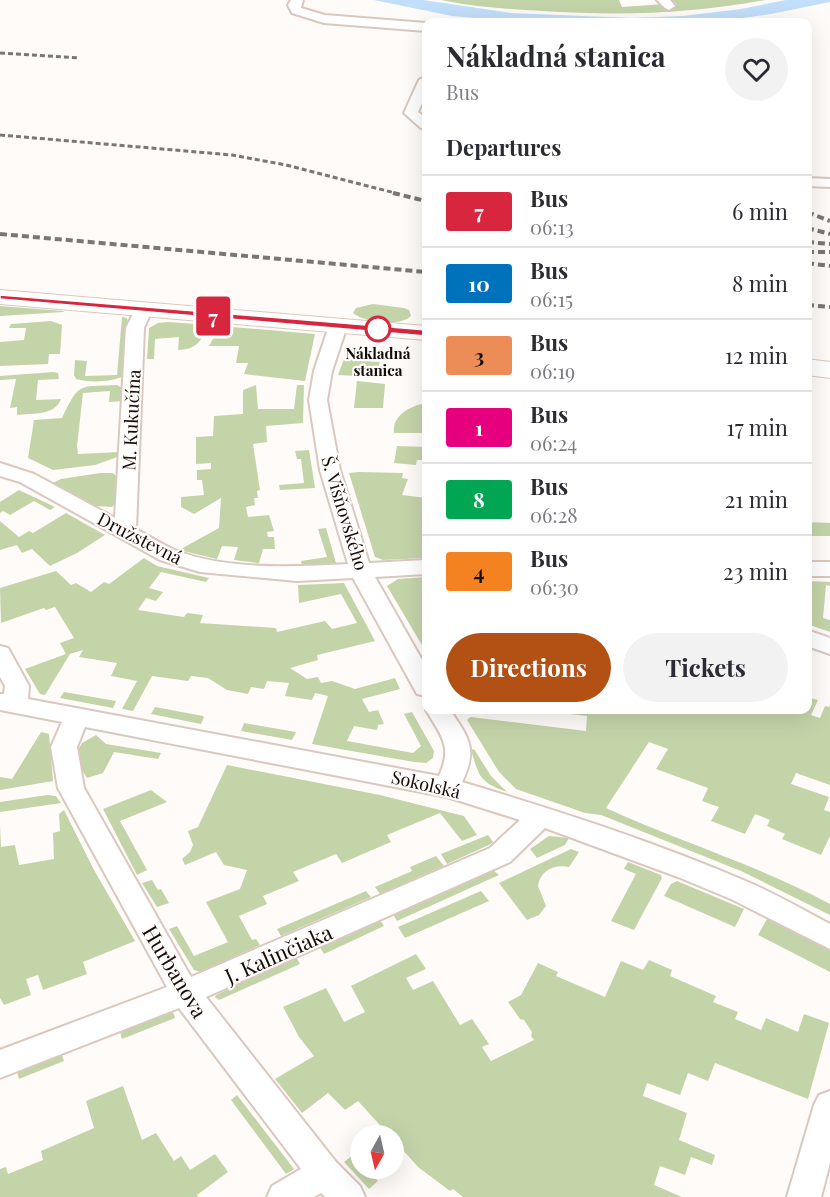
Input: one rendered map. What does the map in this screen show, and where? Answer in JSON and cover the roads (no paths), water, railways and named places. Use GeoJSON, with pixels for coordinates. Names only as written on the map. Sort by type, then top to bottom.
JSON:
{"type":"FeatureCollection","features":[{"type":"Feature","properties":{"kind":"street"},"geometry":{"type":"LineString","coordinates":[[297,0],[294,5],[296,10],[317,18],[422,27]]}},
{"type":"Feature","properties":{"kind":"street"},"geometry":{"type":"LineString","coordinates":[[422,89],[411,113],[422,122]]}},
{"type":"Feature","properties":{"kind":"street"},"geometry":{"type":"LineString","coordinates":[[812,182],[830,183]]}},
{"type":"Feature","properties":{"kind":"street"},"geometry":{"type":"LineString","coordinates":[[0,297],[422,333]]}},
{"type":"Feature","properties":{"kind":"street","name":"M. Kukučína"},"geometry":{"type":"LineString","coordinates":[[125,532],[135,328],[143,310]]}},
{"type":"Feature","properties":{"kind":"street","name":"Š. Višňovského"},"geometry":{"type":"LineString","coordinates":[[338,326],[319,390],[319,414],[337,498],[361,572],[422,681]]}},
{"type":"Feature","properties":{"kind":"street"},"geometry":{"type":"LineString","coordinates":[[812,368],[830,370]]}},
{"type":"Feature","properties":{"kind":"street","name":"Družstevná"},"geometry":{"type":"LineString","coordinates":[[0,469],[27,478],[168,555],[208,567],[280,574],[361,572],[422,567]]}},
{"type":"Feature","properties":{"kind":"street"},"geometry":{"type":"LineString","coordinates":[[812,569],[830,569]]}},
{"type":"Feature","properties":{"kind":"street"},"geometry":{"type":"LineString","coordinates":[[812,640],[830,646]]}},
{"type":"Feature","properties":{"kind":"street"},"geometry":{"type":"LineString","coordinates":[[0,654],[17,686],[8,703]]}},
{"type":"Feature","properties":{"kind":"street","name":"Sokolská"},"geometry":{"type":"LineString","coordinates":[[8,703],[447,787],[541,816],[688,869],[741,891],[830,937]]}},
{"type":"Feature","properties":{"kind":"street"},"geometry":{"type":"LineString","coordinates":[[440,714],[460,750],[460,762],[447,787]]}},
{"type":"Feature","properties":{"kind":"street","name":"Hurbanova"},"geometry":{"type":"LineString","coordinates":[[77,716],[64,747],[71,788],[185,993],[252,1084],[324,1173],[348,1197]]}},
{"type":"Feature","properties":{"kind":"street","name":"J. Kalinčiaka"},"geometry":{"type":"LineString","coordinates":[[0,1064],[185,993],[500,855],[541,816]]}},
{"type":"Feature","properties":{"kind":"street"},"geometry":{"type":"LineString","coordinates":[[804,1197],[830,1105]]}},
{"type":"Feature","properties":{"kind":"street"},"geometry":{"type":"LineString","coordinates":[[284,1197],[324,1173]]}},
{"type":"Feature","properties":{"kind":"water"},"geometry":{"type":"Polygon","coordinates":[[[374,0],[423,0],[511,13],[632,18],[474,18],[452,16],[374,0]]]}},
{"type":"Feature","properties":{"kind":"water"},"geometry":{"type":"Polygon","coordinates":[[[786,0],[830,0],[830,2],[742,18],[632,18],[683,16],[741,9],[786,0]]]}},
{"type":"Feature","properties":{"kind":"railway"},"geometry":{"type":"LineString","coordinates":[[0,53],[79,58]]}},
{"type":"Feature","properties":{"kind":"railway"},"geometry":{"type":"LineString","coordinates":[[0,135],[232,155],[286,165],[399,194]]}},
{"type":"Feature","properties":{"kind":"railway"},"geometry":{"type":"LineString","coordinates":[[393,193],[422,200]]}},
{"type":"Feature","properties":{"kind":"railway"},"geometry":{"type":"LineString","coordinates":[[812,214],[830,221]]}},
{"type":"Feature","properties":{"kind":"railway"},"geometry":{"type":"LineString","coordinates":[[812,229],[830,234]]}},
{"type":"Feature","properties":{"kind":"railway"},"geometry":{"type":"LineString","coordinates":[[0,234],[422,272]]}},
{"type":"Feature","properties":{"kind":"railway"},"geometry":{"type":"LineString","coordinates":[[812,242],[830,244]]}},
{"type":"Feature","properties":{"kind":"railway"},"geometry":{"type":"LineString","coordinates":[[812,252],[830,252]]}},
{"type":"Feature","properties":{"kind":"railway"},"geometry":{"type":"LineString","coordinates":[[812,264],[830,266]]}},
{"type":"Feature","properties":{"kind":"railway"},"geometry":{"type":"LineString","coordinates":[[812,305],[830,307]]}},
{"type":"Feature","properties":{"kind":"place","name":"Nákladná stanica"},"geometry":{"type":"Point","coordinates":[378,329]}}]}
